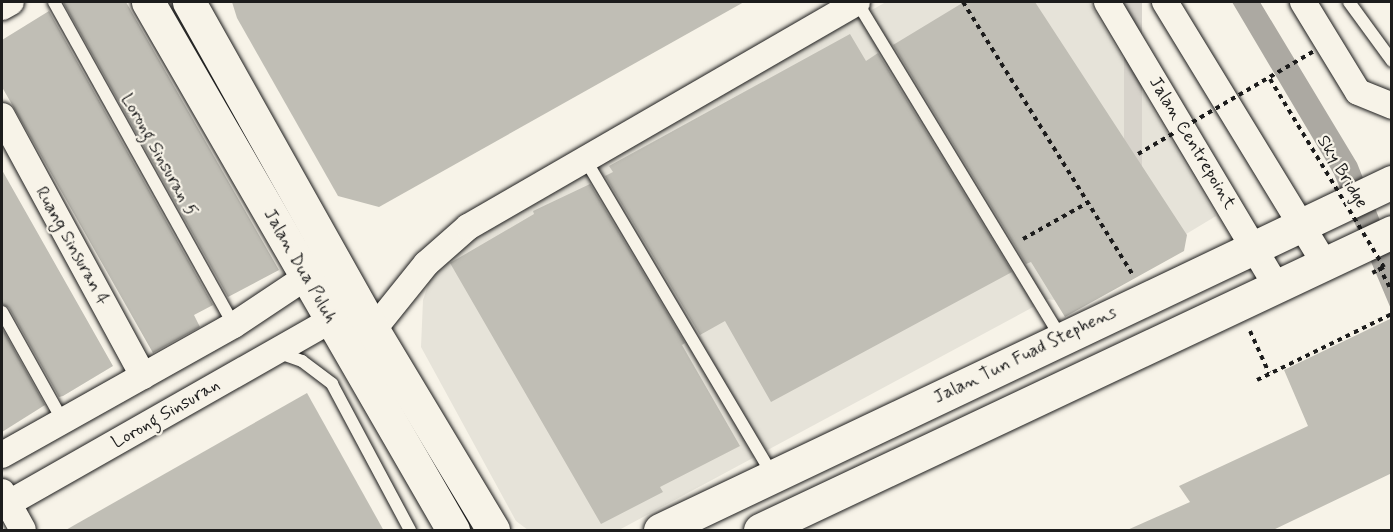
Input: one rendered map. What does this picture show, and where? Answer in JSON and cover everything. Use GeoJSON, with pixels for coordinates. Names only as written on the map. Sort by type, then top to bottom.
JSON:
{"type":"FeatureCollection","features":[{"type":"Feature","properties":{"kind":"main road","name":"Jalan Dua Puluh"},"geometry":{"type":"LineString","coordinates":[[148,2],[453,530]]}},
{"type":"Feature","properties":{"kind":"main road","name":"Jalan Dua Puluh"},"geometry":{"type":"LineString","coordinates":[[189,2],[373,330],[488,522]]}},
{"type":"Feature","properties":{"kind":"main road","name":"Jalan Tun Fuad Stephens"},"geometry":{"type":"LineString","coordinates":[[660,531],[1301,222],[1392,182]]}},
{"type":"Feature","properties":{"kind":"main road"},"geometry":{"type":"LineString","coordinates":[[759,531],[1324,262],[1392,232]]}},
{"type":"Feature","properties":{"kind":"main road"},"geometry":{"type":"LineString","coordinates":[[453,530],[488,522]]}},
{"type":"Feature","properties":{"kind":"street"},"geometry":{"type":"LineString","coordinates":[[2,7],[11,2]]}},
{"type":"Feature","properties":{"kind":"street"},"geometry":{"type":"LineString","coordinates":[[373,330],[426,264],[468,227],[857,2]]}},
{"type":"Feature","properties":{"kind":"street","name":"Jalan Centrepoint"},"geometry":{"type":"LineString","coordinates":[[1107,2],[1276,285]]}},
{"type":"Feature","properties":{"kind":"street"},"geometry":{"type":"LineString","coordinates":[[1165,2],[1324,262]]}},
{"type":"Feature","properties":{"kind":"street"},"geometry":{"type":"LineString","coordinates":[[1303,2],[1358,92],[1392,106]]}},
{"type":"Feature","properties":{"kind":"street","name":"Ruang Sinsuran 4"},"geometry":{"type":"LineString","coordinates":[[2,116],[143,376]]}},
{"type":"Feature","properties":{"kind":"street"},"geometry":{"type":"LineString","coordinates":[[2,455],[234,326],[306,277]]}},
{"type":"Feature","properties":{"kind":"street","name":"Lorong Sinsuran"},"geometry":{"type":"LineString","coordinates":[[4,501],[331,320]]}},
{"type":"Feature","properties":{"kind":"street"},"geometry":{"type":"LineString","coordinates":[[4,501],[23,531]]}},
{"type":"Feature","properties":{"kind":"lane","name":"Lorong Sinsuran 5"},"geometry":{"type":"LineString","coordinates":[[54,2],[234,326]]}},
{"type":"Feature","properties":{"kind":"lane"},"geometry":{"type":"LineString","coordinates":[[857,2],[1061,337]]}},
{"type":"Feature","properties":{"kind":"lane"},"geometry":{"type":"LineString","coordinates":[[1349,2],[1392,61]]}},
{"type":"Feature","properties":{"kind":"lane"},"geometry":{"type":"LineString","coordinates":[[585,159],[773,476]]}},
{"type":"Feature","properties":{"kind":"lane"},"geometry":{"type":"LineString","coordinates":[[2,312],[63,421]]}},
{"type":"Feature","properties":{"kind":"lane"},"geometry":{"type":"LineString","coordinates":[[275,352],[302,362],[332,384],[410,531]]}},
{"type":"Feature","properties":{"kind":"path"},"geometry":{"type":"LineString","coordinates":[[963,2],[1146,296]]}},
{"type":"Feature","properties":{"kind":"path"},"geometry":{"type":"LineString","coordinates":[[1138,154],[1270,79],[1314,51]]}},
{"type":"Feature","properties":{"kind":"path","name":"Sky Bridge"},"geometry":{"type":"LineString","coordinates":[[1270,79],[1384,267],[1372,273]]}},
{"type":"Feature","properties":{"kind":"path"},"geometry":{"type":"LineString","coordinates":[[1007,248],[1087,203]]}},
{"type":"Feature","properties":{"kind":"path"},"geometry":{"type":"LineString","coordinates":[[1376,260],[1392,291]]}},
{"type":"Feature","properties":{"kind":"path"},"geometry":{"type":"LineString","coordinates":[[1257,380],[1392,314]]}},
{"type":"Feature","properties":{"kind":"path"},"geometry":{"type":"LineString","coordinates":[[1249,328],[1269,373]]}},
{"type":"Feature","properties":{"kind":"shaded area"},"geometry":{"type":"Polygon","coordinates":[[[886,2],[1089,2],[1216,216],[1072,303],[1048,299],[619,530],[528,530],[516,521],[421,347],[423,300],[434,267],[465,236],[886,2]]]}},
{"type":"Feature","properties":{"kind":"shaded area"},"geometry":{"type":"Polygon","coordinates":[[[1124,2],[1142,2],[1142,231],[1124,231],[1124,2]]]}},
{"type":"Feature","properties":{"kind":"shaded area"},"geometry":{"type":"Polygon","coordinates":[[[1232,2],[1260,2],[1357,163],[1391,248],[1391,309],[1334,174],[1232,2]]]}},
{"type":"Feature","properties":{"kind":"building"},"geometry":{"type":"Polygon","coordinates":[[[63,2],[126,2],[279,270],[228,297],[63,2]]]}},
{"type":"Feature","properties":{"kind":"building"},"geometry":{"type":"Polygon","coordinates":[[[232,2],[744,2],[379,207],[338,196],[237,18],[232,2]]]}},
{"type":"Feature","properties":{"kind":"building"},"geometry":{"type":"Polygon","coordinates":[[[964,2],[1035,2],[1187,235],[1184,251],[1065,317],[1031,262],[1026,264],[893,45],[964,2]]]}},
{"type":"Feature","properties":{"kind":"building"},"geometry":{"type":"Polygon","coordinates":[[[49,11],[213,305],[194,315],[200,327],[153,353],[2,87],[2,40],[49,11]]]}},
{"type":"Feature","properties":{"kind":"building"},"geometry":{"type":"Polygon","coordinates":[[[850,34],[866,61],[878,53],[1012,272],[771,402],[725,321],[700,335],[605,176],[613,172],[609,166],[850,34]]]}},
{"type":"Feature","properties":{"kind":"building"},"geometry":{"type":"Polygon","coordinates":[[[2,170],[113,366],[63,396],[59,397],[9,308],[2,304],[2,170]]]}},
{"type":"Feature","properties":{"kind":"building"},"geometry":{"type":"Polygon","coordinates":[[[590,184],[685,343],[682,345],[740,446],[660,487],[663,492],[601,524],[450,263],[534,214],[533,211],[590,184]]]}},
{"type":"Feature","properties":{"kind":"building"},"geometry":{"type":"Polygon","coordinates":[[[1392,318],[1392,473],[1271,531],[1125,531],[1190,502],[1179,486],[1308,426],[1284,370],[1392,318]]]}},
{"type":"Feature","properties":{"kind":"building"},"geometry":{"type":"Polygon","coordinates":[[[2,328],[45,405],[2,432],[2,328]]]}},
{"type":"Feature","properties":{"kind":"building"},"geometry":{"type":"Polygon","coordinates":[[[307,393],[384,531],[64,531],[307,393]]]}}]}
